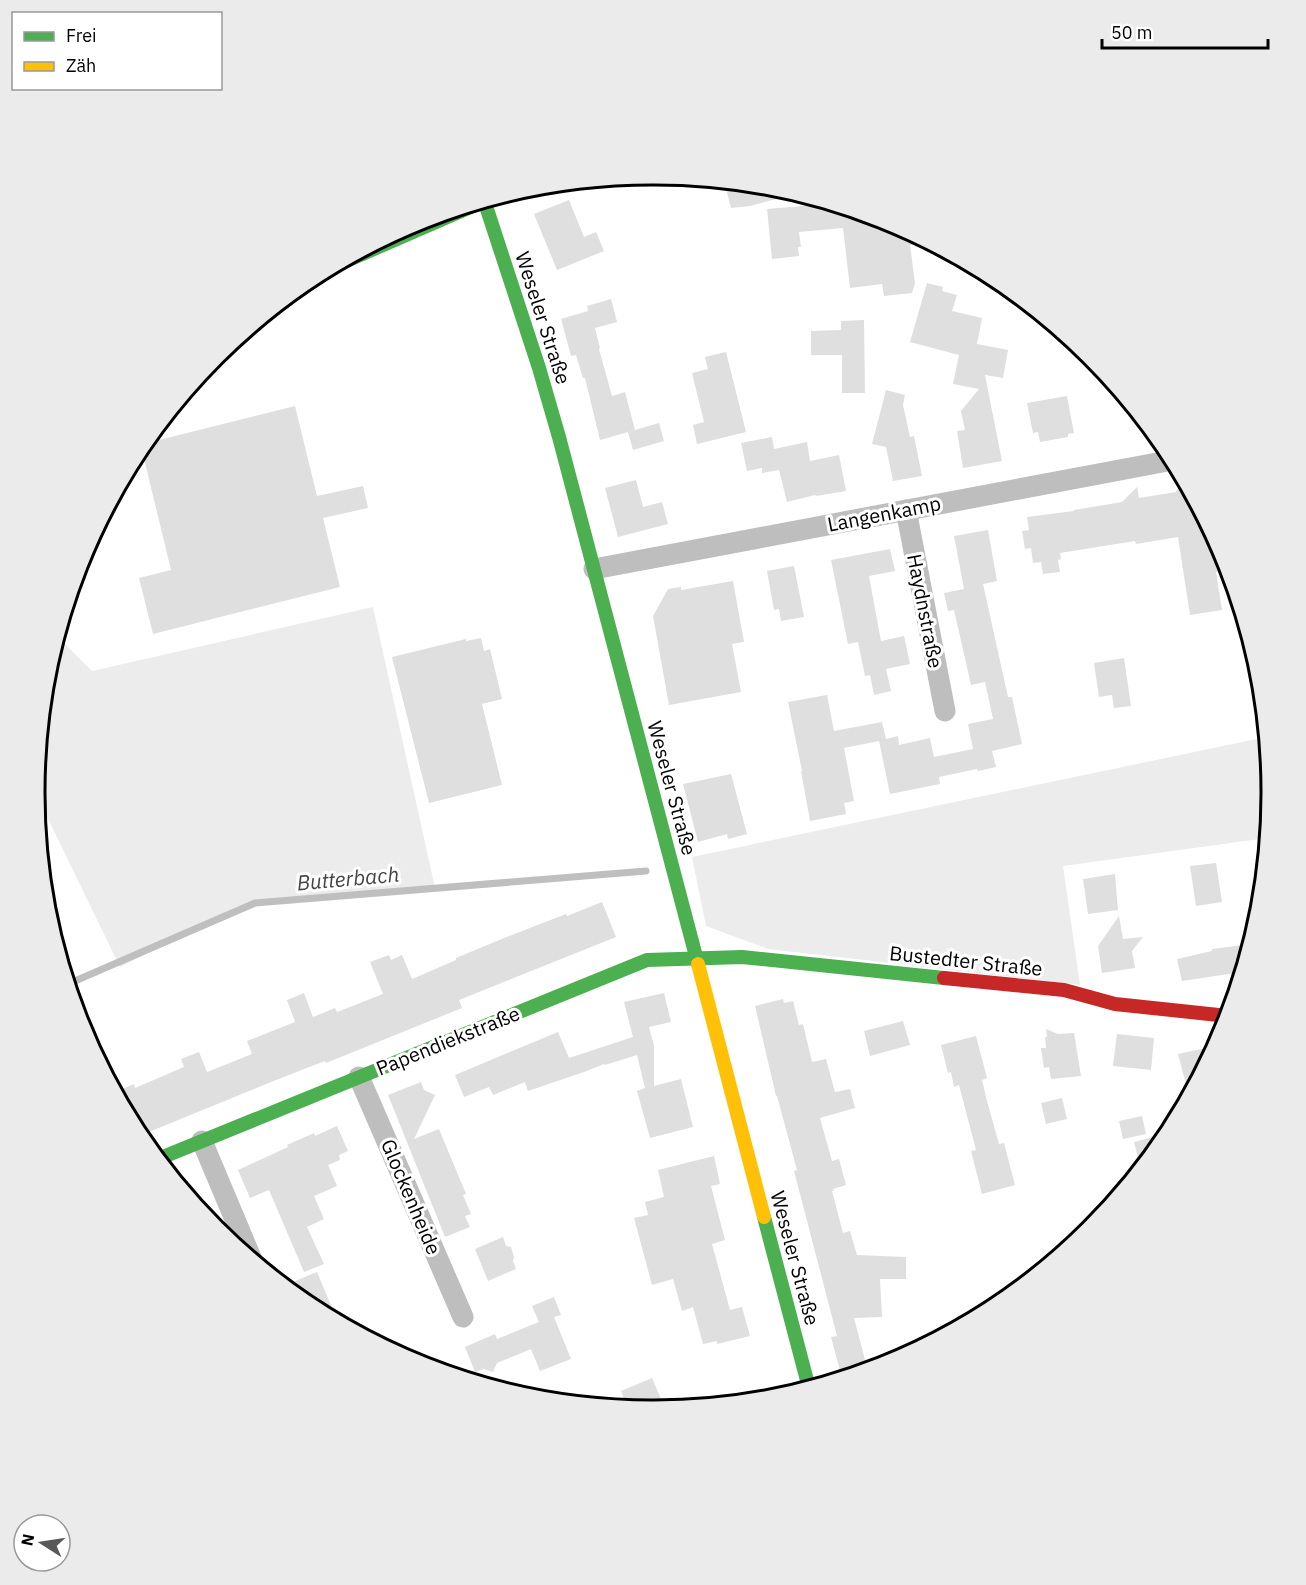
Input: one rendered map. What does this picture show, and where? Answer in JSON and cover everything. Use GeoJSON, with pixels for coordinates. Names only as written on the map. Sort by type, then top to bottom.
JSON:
{"type":"FeatureCollection","features":[{"type":"Feature","properties":{"kind":"street","name":"Weseler Straße"},"geometry":{"type":"LineString","coordinates":[[489,207],[540,368],[807,1381]]}},
{"type":"Feature","properties":{"kind":"street","name":"Langenkamp"},"geometry":{"type":"LineString","coordinates":[[594,569],[1163,462]]}},
{"type":"Feature","properties":{"kind":"street","name":"Haydnstraße"},"geometry":{"type":"LineString","coordinates":[[906,510],[945,711]]}},
{"type":"Feature","properties":{"kind":"street","name":"Bustedter Straße"},"geometry":{"type":"LineString","coordinates":[[697,958],[742,957],[1064,990],[1115,1004],[1219,1015]]}},
{"type":"Feature","properties":{"kind":"street","name":"Papendiekstraße"},"geometry":{"type":"LineString","coordinates":[[166,1156],[647,960],[697,958]]}},
{"type":"Feature","properties":{"kind":"street","name":"Glockenheide"},"geometry":{"type":"LineString","coordinates":[[359,1077],[463,1317]]}},
{"type":"Feature","properties":{"kind":"street"},"geometry":{"type":"LineString","coordinates":[[202,1141],[245,1243]]}},
{"type":"Feature","properties":{"kind":"shaded area"},"geometry":{"type":"Polygon","coordinates":[[[373,607],[435,888],[252,901],[120,967],[46,814],[46,753],[50,713],[64,643],[92,671],[373,607]]]}},
{"type":"Feature","properties":{"kind":"shaded area"},"geometry":{"type":"Polygon","coordinates":[[[1259,739],[1261,793],[1259,839],[1063,866],[1080,985],[768,949],[706,926],[692,857],[1259,739]]]}},
{"type":"Feature","properties":{"kind":"building"},"geometry":{"type":"Polygon","coordinates":[[[726,189],[780,198],[750,206],[731,208],[726,189]]]}},
{"type":"Feature","properties":{"kind":"building"},"geometry":{"type":"Polygon","coordinates":[[[569,200],[584,237],[596,232],[604,251],[557,270],[534,214],[569,200]]]}},
{"type":"Feature","properties":{"kind":"building"},"geometry":{"type":"Polygon","coordinates":[[[811,205],[886,231],[912,242],[910,245],[915,283],[912,293],[884,296],[882,284],[850,288],[843,228],[799,232],[801,247],[798,247],[799,256],[772,259],[767,209],[811,205]]]}},
{"type":"Feature","properties":{"kind":"building"},"geometry":{"type":"Polygon","coordinates":[[[927,283],[943,287],[942,291],[957,295],[952,311],[982,318],[977,344],[1008,350],[1003,378],[985,375],[1002,461],[963,468],[957,431],[965,430],[961,411],[979,389],[953,384],[959,355],[910,342],[927,283]]]}},
{"type":"Feature","properties":{"kind":"building"},"geometry":{"type":"Polygon","coordinates":[[[611,299],[617,322],[595,328],[612,396],[625,392],[635,430],[600,440],[585,378],[583,378],[576,355],[571,356],[561,319],[588,311],[587,306],[611,299]]]}},
{"type":"Feature","properties":{"kind":"building"},"geometry":{"type":"Polygon","coordinates":[[[864,320],[865,393],[842,393],[842,355],[811,355],[811,331],[841,330],[841,321],[864,320]]]}},
{"type":"Feature","properties":{"kind":"building"},"geometry":{"type":"Polygon","coordinates":[[[726,352],[746,432],[697,444],[693,425],[704,422],[692,373],[708,369],[705,357],[726,352]]]}},
{"type":"Feature","properties":{"kind":"building"},"geometry":{"type":"Polygon","coordinates":[[[886,390],[905,395],[903,405],[910,437],[914,436],[922,476],[893,481],[886,447],[872,444],[886,390]]]}},
{"type":"Feature","properties":{"kind":"building"},"geometry":{"type":"Polygon","coordinates":[[[1067,396],[1074,433],[1068,434],[1068,437],[1040,442],[1038,432],[1033,433],[1027,403],[1067,396]]]}},
{"type":"Feature","properties":{"kind":"building"},"geometry":{"type":"Polygon","coordinates":[[[295,406],[317,496],[363,486],[368,508],[323,518],[340,587],[153,634],[139,578],[171,570],[144,459],[158,440],[295,406]]]}},
{"type":"Feature","properties":{"kind":"building"},"geometry":{"type":"Polygon","coordinates":[[[659,423],[664,441],[633,450],[628,432],[659,423]]]}},
{"type":"Feature","properties":{"kind":"building"},"geometry":{"type":"Polygon","coordinates":[[[772,437],[774,449],[807,442],[810,461],[839,455],[846,491],[787,502],[779,470],[762,473],[762,468],[747,471],[741,443],[772,437]]]}},
{"type":"Feature","properties":{"kind":"building"},"geometry":{"type":"Polygon","coordinates":[[[636,480],[643,507],[662,502],[668,524],[618,537],[605,488],[636,480]]]}},
{"type":"Feature","properties":{"kind":"building"},"geometry":{"type":"Polygon","coordinates":[[[1137,487],[1139,498],[1176,492],[1180,489],[1219,572],[1216,572],[1222,610],[1190,615],[1178,537],[1136,544],[1135,541],[1060,553],[1061,559],[1058,560],[1060,572],[1043,574],[1041,562],[1033,563],[1031,548],[1025,549],[1022,531],[1029,530],[1027,517],[1122,502],[1137,487]]]}},
{"type":"Feature","properties":{"kind":"building"},"geometry":{"type":"Polygon","coordinates":[[[988,530],[997,581],[983,584],[1008,697],[1012,697],[1022,744],[992,751],[996,767],[939,777],[940,784],[890,794],[879,741],[844,748],[854,801],[844,803],[846,814],[810,821],[788,702],[827,695],[834,731],[882,722],[886,739],[898,736],[899,745],[930,738],[934,757],[973,749],[968,724],[993,719],[985,682],[971,685],[954,610],[948,611],[944,593],[964,589],[954,536],[988,530]]]}},
{"type":"Feature","properties":{"kind":"building"},"geometry":{"type":"Polygon","coordinates":[[[890,549],[895,571],[869,576],[881,641],[904,636],[910,664],[886,669],[891,691],[874,695],[870,675],[865,676],[858,642],[848,644],[831,560],[890,549]]]}},
{"type":"Feature","properties":{"kind":"building"},"geometry":{"type":"Polygon","coordinates":[[[794,566],[804,617],[781,621],[779,609],[774,610],[767,571],[794,566]]]}},
{"type":"Feature","properties":{"kind":"building"},"geometry":{"type":"Polygon","coordinates":[[[733,581],[744,642],[732,644],[741,692],[669,705],[653,616],[668,589],[681,587],[681,590],[733,581]]]}},
{"type":"Feature","properties":{"kind":"building"},"geometry":{"type":"Polygon","coordinates":[[[481,638],[484,651],[490,649],[502,699],[482,704],[502,785],[429,803],[392,657],[466,639],[466,641],[481,638]]]}},
{"type":"Feature","properties":{"kind":"building"},"geometry":{"type":"Polygon","coordinates":[[[1124,658],[1131,706],[1114,708],[1112,695],[1099,697],[1094,663],[1124,658]]]}},
{"type":"Feature","properties":{"kind":"building"},"geometry":{"type":"Polygon","coordinates":[[[731,774],[747,834],[728,839],[727,834],[698,842],[683,784],[731,774]]]}},
{"type":"Feature","properties":{"kind":"building"},"geometry":{"type":"Polygon","coordinates":[[[1216,863],[1222,902],[1196,906],[1190,866],[1216,863]]]}},
{"type":"Feature","properties":{"kind":"building"},"geometry":{"type":"Polygon","coordinates":[[[1115,874],[1118,910],[1088,914],[1083,879],[1115,874]]]}},
{"type":"Feature","properties":{"kind":"building"},"geometry":{"type":"Polygon","coordinates":[[[602,902],[616,937],[459,1000],[462,1008],[149,1132],[122,1089],[134,1084],[135,1088],[184,1067],[181,1059],[199,1052],[207,1072],[252,1054],[247,1041],[295,1022],[287,1000],[304,993],[313,1017],[335,1008],[337,1012],[383,994],[370,962],[389,955],[391,960],[402,955],[412,979],[504,938],[566,914],[567,916],[602,902]]]}},
{"type":"Feature","properties":{"kind":"building"},"geometry":{"type":"Polygon","coordinates":[[[1119,916],[1123,939],[1143,937],[1132,951],[1135,968],[1102,973],[1098,946],[1119,916]]]}},
{"type":"Feature","properties":{"kind":"building"},"geometry":{"type":"Polygon","coordinates":[[[1241,945],[1233,973],[1182,981],[1177,959],[1212,951],[1212,949],[1241,945]]]}},
{"type":"Feature","properties":{"kind":"building"},"geometry":{"type":"Polygon","coordinates":[[[664,993],[671,1022],[649,1027],[654,1046],[654,1086],[681,1079],[693,1127],[650,1138],[637,1091],[645,1088],[637,1055],[604,1064],[528,1091],[525,1082],[493,1095],[489,1087],[464,1097],[455,1075],[558,1032],[569,1058],[633,1037],[624,1002],[664,993]]]}},
{"type":"Feature","properties":{"kind":"building"},"geometry":{"type":"Polygon","coordinates":[[[783,999],[784,1003],[793,1001],[799,1025],[803,1024],[812,1062],[826,1059],[835,1092],[850,1089],[855,1108],[820,1118],[832,1161],[839,1159],[846,1185],[832,1191],[843,1233],[850,1231],[857,1255],[906,1257],[906,1279],[880,1279],[882,1317],[854,1318],[866,1362],[840,1371],[831,1337],[837,1336],[794,1171],[797,1170],[776,1096],[755,1006],[783,999]]]}},
{"type":"Feature","properties":{"kind":"building"},"geometry":{"type":"Polygon","coordinates":[[[903,1021],[910,1045],[870,1056],[864,1031],[903,1021]]]}},
{"type":"Feature","properties":{"kind":"building"},"geometry":{"type":"Polygon","coordinates":[[[1046,1029],[1058,1034],[1074,1033],[1081,1076],[1051,1079],[1049,1067],[1044,1068],[1041,1048],[1046,1048],[1046,1029]]]}},
{"type":"Feature","properties":{"kind":"building"},"geometry":{"type":"Polygon","coordinates":[[[1117,1034],[1154,1038],[1151,1070],[1113,1066],[1117,1034]]]}},
{"type":"Feature","properties":{"kind":"building"},"geometry":{"type":"Polygon","coordinates":[[[976,1036],[987,1078],[982,1080],[987,1101],[999,1144],[1004,1143],[1015,1185],[982,1194],[971,1151],[976,1150],[959,1085],[954,1087],[941,1045],[976,1036]]]}},
{"type":"Feature","properties":{"kind":"building"},"geometry":{"type":"Polygon","coordinates":[[[1204,1048],[1186,1085],[1178,1054],[1204,1048]]]}},
{"type":"Feature","properties":{"kind":"building"},"geometry":{"type":"Polygon","coordinates":[[[421,1082],[424,1090],[435,1095],[414,1139],[439,1129],[466,1194],[463,1195],[471,1214],[465,1216],[470,1227],[445,1237],[388,1095],[421,1082]]]}},
{"type":"Feature","properties":{"kind":"building"},"geometry":{"type":"Polygon","coordinates":[[[1062,1098],[1067,1119],[1046,1124],[1041,1103],[1062,1098]]]}},
{"type":"Feature","properties":{"kind":"building"},"geometry":{"type":"Polygon","coordinates":[[[1142,1116],[1146,1134],[1123,1139],[1119,1121],[1142,1116]]]}},
{"type":"Feature","properties":{"kind":"building"},"geometry":{"type":"Polygon","coordinates":[[[337,1126],[348,1151],[339,1155],[340,1160],[328,1165],[337,1186],[314,1196],[324,1219],[307,1227],[324,1264],[304,1272],[269,1190],[250,1198],[238,1170],[314,1133],[315,1136],[337,1126]]]}},
{"type":"Feature","properties":{"kind":"building"},"geometry":{"type":"Polygon","coordinates":[[[1154,1137],[1138,1158],[1134,1142],[1154,1137]]]}},
{"type":"Feature","properties":{"kind":"building"},"geometry":{"type":"Polygon","coordinates":[[[714,1156],[720,1184],[711,1186],[725,1240],[712,1244],[730,1310],[742,1307],[750,1336],[717,1344],[717,1341],[703,1344],[693,1307],[682,1311],[673,1279],[652,1285],[634,1218],[648,1215],[645,1202],[664,1197],[658,1170],[714,1156]]]}},
{"type":"Feature","properties":{"kind":"building"},"geometry":{"type":"Polygon","coordinates":[[[503,1237],[506,1246],[511,1247],[516,1269],[488,1281],[475,1249],[503,1237]]]}},
{"type":"Feature","properties":{"kind":"building"},"geometry":{"type":"Polygon","coordinates":[[[317,1272],[332,1309],[315,1298],[293,1282],[317,1272]]]}},
{"type":"Feature","properties":{"kind":"building"},"geometry":{"type":"Polygon","coordinates":[[[554,1297],[561,1315],[554,1317],[571,1359],[540,1371],[531,1349],[497,1363],[493,1372],[484,1369],[475,1372],[465,1347],[495,1334],[497,1339],[539,1322],[532,1306],[554,1297]]]}},
{"type":"Feature","properties":{"kind":"building"},"geometry":{"type":"Polygon","coordinates":[[[652,1378],[661,1400],[624,1399],[621,1391],[652,1378]]]}},
{"type":"Feature","properties":{"kind":"waterway","name":"Butterbach"},"geometry":{"type":"LineString","coordinates":[[75,981],[255,903],[646,871]]}},
{"type":"Feature","properties":{"kind":"traffic: fast"},"geometry":{"type":"LineString","coordinates":[[487,208],[559,437],[698,964]]}},
{"type":"Feature","properties":{"kind":"traffic: fast"},"geometry":{"type":"LineString","coordinates":[[166,1156],[647,960],[742,957],[944,978]]}},
{"type":"Feature","properties":{"kind":"traffic: fast"},"geometry":{"type":"LineString","coordinates":[[764,1217],[807,1381]]}},
{"type":"Feature","properties":{"kind":"traffic: slow"},"geometry":{"type":"LineString","coordinates":[[698,964],[764,1217]]}},
{"type":"Feature","properties":{"kind":"traffic: jam"},"geometry":{"type":"LineString","coordinates":[[944,978],[1064,990],[1115,1004],[1219,1015]]}}]}
